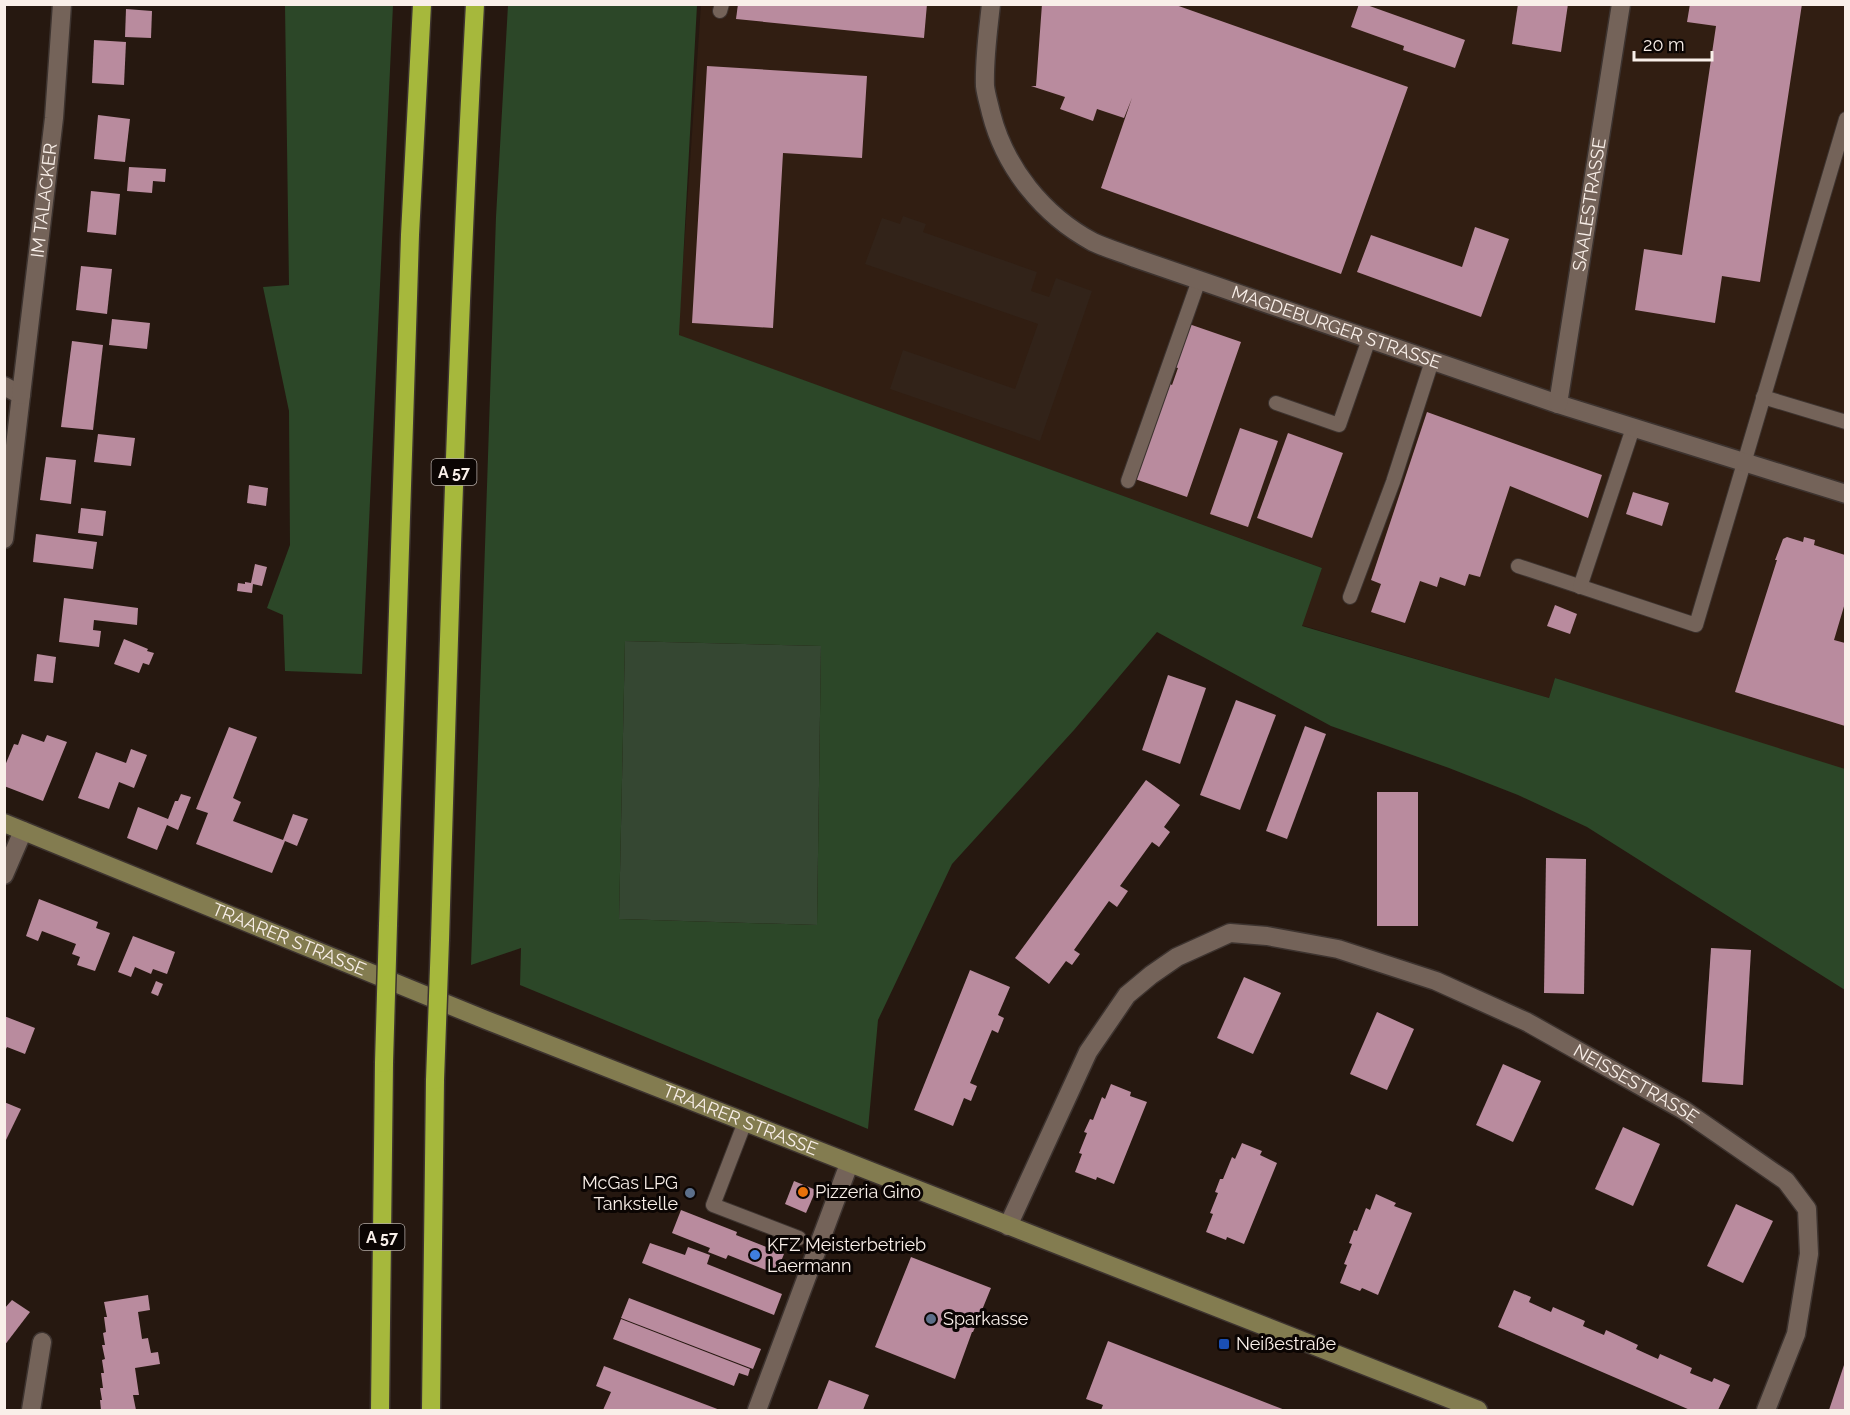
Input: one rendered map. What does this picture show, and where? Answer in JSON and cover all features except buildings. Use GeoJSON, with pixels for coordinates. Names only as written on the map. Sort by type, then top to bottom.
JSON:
{"type":"FeatureCollection","features":[{"type":"Feature","properties":{"kind":"highway","name":"A 57"},"geometry":{"type":"LineString","coordinates":[[380,1410],[388,925],[410,235],[422,4]]}},
{"type":"Feature","properties":{"kind":"highway","name":"A 57"},"geometry":{"type":"LineString","coordinates":[[431,1410],[435,1080],[450,569],[461,272],[475,4]]}},
{"type":"Feature","properties":{"kind":"street","name":"IM TALACKER"},"geometry":{"type":"LineString","coordinates":[[4,539],[54,118],[62,4]]}},
{"type":"Feature","properties":{"kind":"street","name":"MAGDEBURGER STRASSE"},"geometry":{"type":"LineString","coordinates":[[991,4],[985,50],[985,89],[995,128],[1012,167],[1036,198],[1093,242],[1558,404],[1845,494]]}},
{"type":"Feature","properties":{"kind":"street","name":"SAALESTRASSE"},"geometry":{"type":"LineString","coordinates":[[1558,404],[1622,4]]}},
{"type":"Feature","properties":{"kind":"street"},"geometry":{"type":"LineString","coordinates":[[4,386],[21,395]]}},
{"type":"Feature","properties":{"kind":"street","name":"TRAARER STRASSE"},"geometry":{"type":"LineString","coordinates":[[4,823],[486,1020],[1478,1410]]}},
{"type":"Feature","properties":{"kind":"street"},"geometry":{"type":"LineString","coordinates":[[4,875],[23,831]]}},
{"type":"Feature","properties":{"kind":"street","name":"NEISSESTRASSE"},"geometry":{"type":"LineString","coordinates":[[1008,1226],[1088,1052],[1127,995],[1177,957],[1230,933],[1267,936],[1338,949],[1436,981],[1527,1022],[1685,1111],[1786,1181],[1807,1209],[1809,1254],[1796,1334],[1766,1410]]}},
{"type":"Feature","properties":{"kind":"street"},"geometry":{"type":"LineString","coordinates":[[757,1410],[849,1164]]}},
{"type":"Feature","properties":{"kind":"street"},"geometry":{"type":"LineString","coordinates":[[31,1410],[42,1342]]}},
{"type":"Feature","properties":{"kind":"lane"},"geometry":{"type":"LineString","coordinates":[[1518,566],[1696,625],[1845,119]]}},
{"type":"Feature","properties":{"kind":"lane"},"geometry":{"type":"LineString","coordinates":[[1128,481],[1199,280]]}},
{"type":"Feature","properties":{"kind":"lane"},"geometry":{"type":"LineString","coordinates":[[1276,403],[1340,425],[1369,339]]}},
{"type":"Feature","properties":{"kind":"lane"},"geometry":{"type":"LineString","coordinates":[[1350,597],[1393,482],[1432,361]]}},
{"type":"Feature","properties":{"kind":"lane"},"geometry":{"type":"LineString","coordinates":[[1763,397],[1845,422]]}},
{"type":"Feature","properties":{"kind":"lane"},"geometry":{"type":"LineString","coordinates":[[1580,587],[1633,428]]}},
{"type":"Feature","properties":{"kind":"lane"},"geometry":{"type":"LineString","coordinates":[[745,1122],[713,1205],[799,1238]]}},
{"type":"Feature","properties":{"kind":"shaded area"},"geometry":{"type":"Polygon","coordinates":[[[701,5],[1845,5],[1845,770],[1555,678],[1549,698],[1301,625],[1322,568],[678,335],[701,5]]]}},
{"type":"Feature","properties":{"kind":"shaded area"},"geometry":{"type":"Polygon","coordinates":[[[903,216],[926,224],[923,232],[1037,272],[1031,291],[1049,297],[1056,278],[1092,291],[1040,441],[890,389],[903,350],[1015,389],[1038,324],[865,264],[882,218],[900,224],[903,216]]]}},
{"type":"Feature","properties":{"kind":"green space"},"geometry":{"type":"Polygon","coordinates":[[[285,5],[393,5],[362,674],[285,671],[283,615],[267,608],[290,545],[289,411],[263,287],[289,285],[285,5]]]}},
{"type":"Feature","properties":{"kind":"green space"},"geometry":{"type":"Polygon","coordinates":[[[508,5],[697,5],[679,335],[1322,568],[1302,626],[1549,698],[1555,678],[1845,769],[1845,990],[1587,827],[1518,795],[1331,726],[1157,632],[1074,730],[952,864],[878,1020],[868,1129],[520,985],[521,948],[471,965],[496,217],[508,5]],[[625,641],[619,919],[817,925],[821,646],[625,641]]]}},
{"type":"Feature","properties":{"kind":"green space"},"geometry":{"type":"Polygon","coordinates":[[[625,641],[821,646],[817,925],[619,919],[625,641]]]}},
{"type":"Feature","properties":{"kind":"place","name":"Pizzeria Gino"},"geometry":{"type":"Point","coordinates":[803,1192]}},
{"type":"Feature","properties":{"kind":"place","name":"McGas LPG Tankstelle"},"geometry":{"type":"Point","coordinates":[690,1193]}},
{"type":"Feature","properties":{"kind":"place","name":"KFZ Meisterbetrieb Laermann"},"geometry":{"type":"Point","coordinates":[755,1255]}},
{"type":"Feature","properties":{"kind":"place","name":"Sparkasse"},"geometry":{"type":"Point","coordinates":[931,1319]}},
{"type":"Feature","properties":{"kind":"place","name":"Neißestraße"},"geometry":{"type":"Point","coordinates":[1224,1344]}}]}
